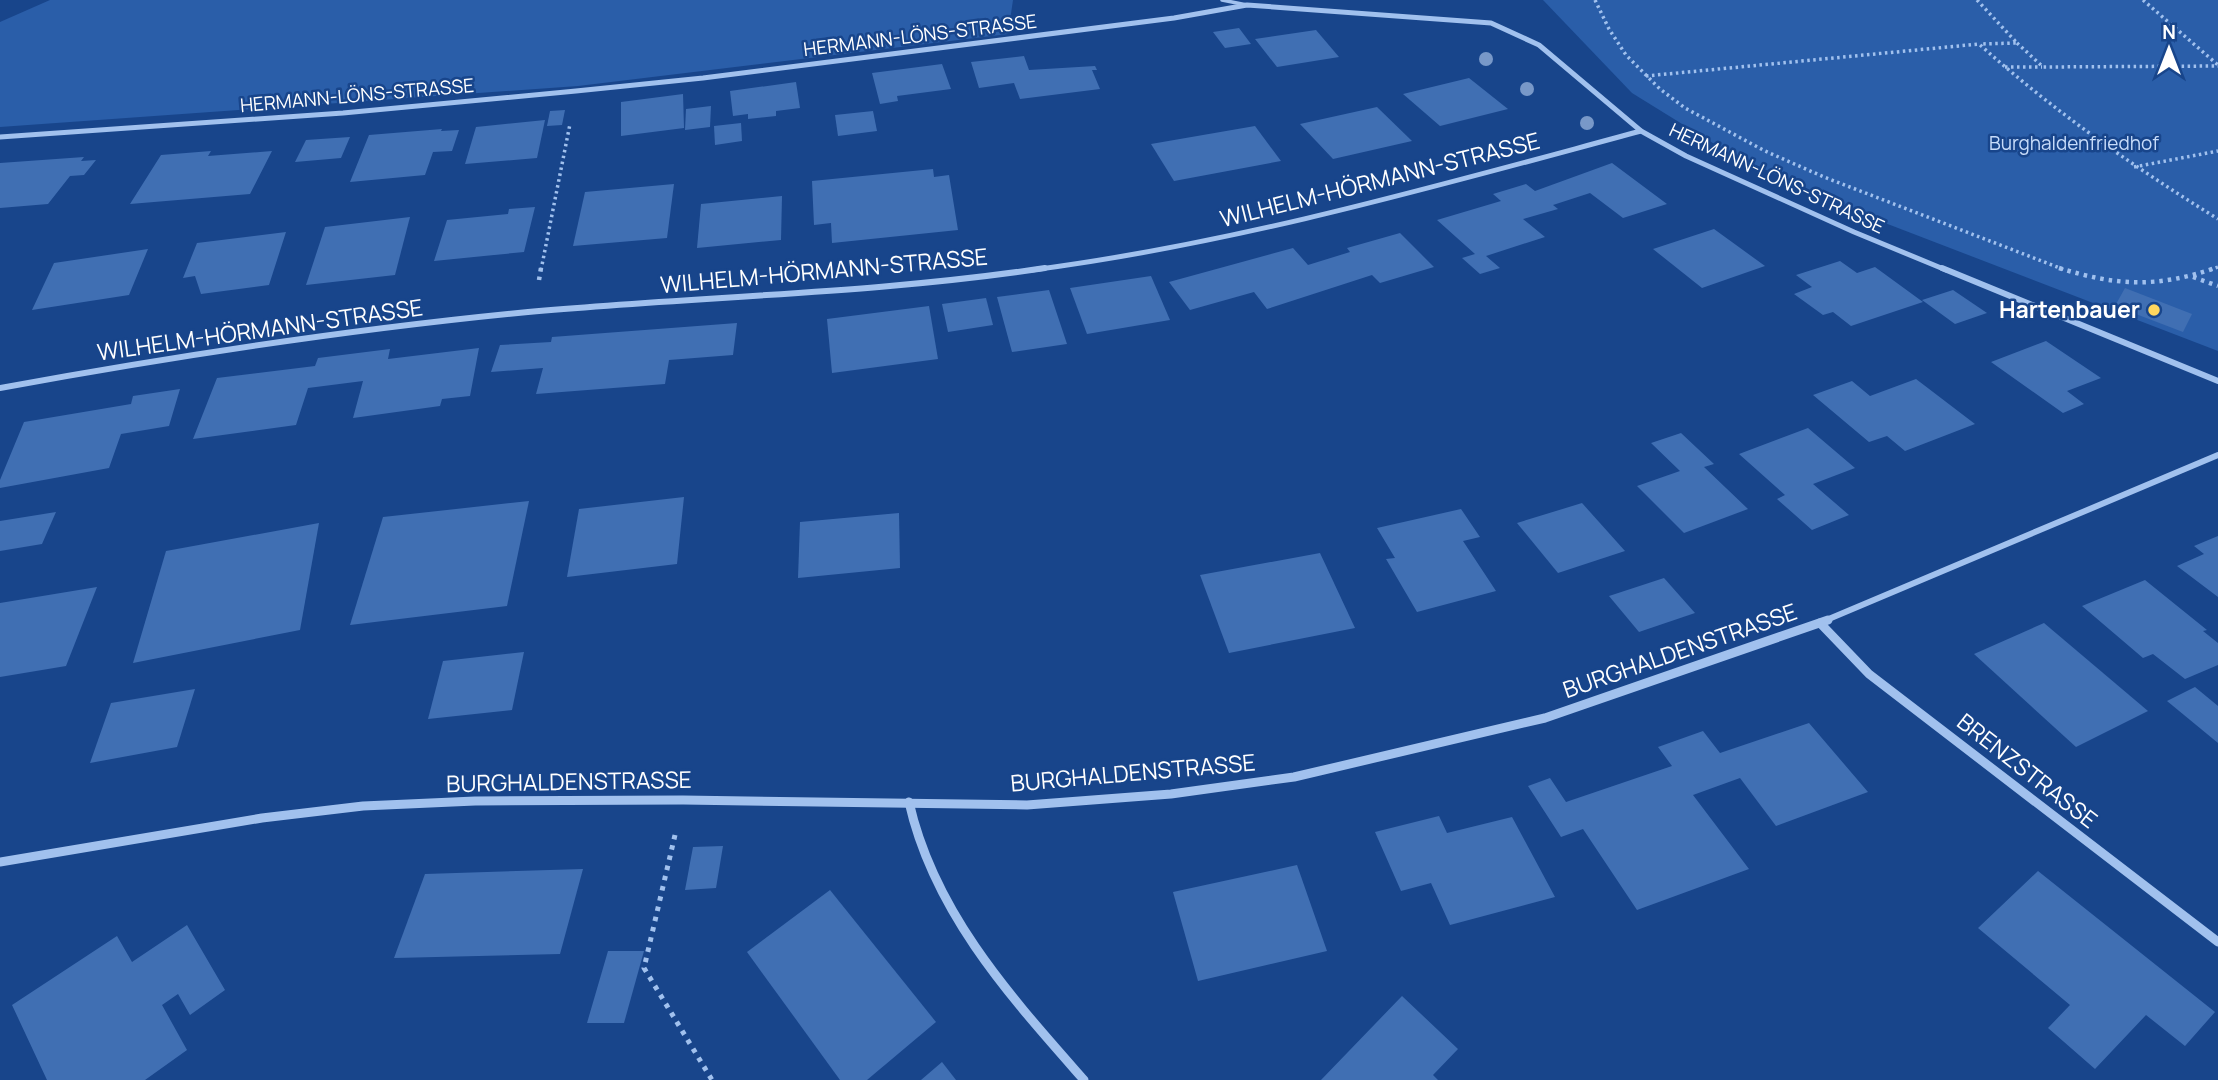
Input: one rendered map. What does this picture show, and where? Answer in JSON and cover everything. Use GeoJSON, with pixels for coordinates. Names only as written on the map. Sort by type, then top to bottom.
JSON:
{"type":"FeatureCollection","features":[{"type":"Feature","properties":{"kind":"street","name":"HERMANN-LÖNS-STRASSE"},"geometry":{"type":"LineString","coordinates":[[0,138],[343,113],[703,78],[1105,27],[1245,2],[1491,23],[1507,28],[1539,45],[1641,131],[1686,156],[1854,232],[2218,381]]}},
{"type":"Feature","properties":{"kind":"street","name":"WILHELM-HÖRMANN-STRASSE"},"geometry":{"type":"LineString","coordinates":[[0,388],[329,333],[533,312],[836,292],[1038,269],[1161,250],[1345,210],[1641,131]]}},
{"type":"Feature","properties":{"kind":"street","name":"BURGHALDENSTRASSE"},"geometry":{"type":"LineString","coordinates":[[0,862],[262,818],[363,806],[475,801],[683,800],[1027,805],[1171,794],[1294,776],[1545,718],[1820,623],[2106,500],[2218,456]]}},
{"type":"Feature","properties":{"kind":"street","name":"BRENZSTRASSE"},"geometry":{"type":"LineString","coordinates":[[1820,623],[1869,674],[2218,942]]}},
{"type":"Feature","properties":{"kind":"street"},"geometry":{"type":"LineString","coordinates":[[909,802],[922,851],[952,914],[1020,1007],[1084,1080]]}},
{"type":"Feature","properties":{"kind":"lane"},"geometry":{"type":"LineString","coordinates":[[1222,0],[1245,2]]}},
{"type":"Feature","properties":{"kind":"path"},"geometry":{"type":"LineString","coordinates":[[1595,0],[1604,23],[1622,51],[1674,101],[1777,157],[2070,271],[2115,282],[2147,284],[2192,276],[2218,267]]}},
{"type":"Feature","properties":{"kind":"path"},"geometry":{"type":"LineString","coordinates":[[1977,0],[2043,67]]}},
{"type":"Feature","properties":{"kind":"path"},"geometry":{"type":"LineString","coordinates":[[2143,0],[2218,66]]}},
{"type":"Feature","properties":{"kind":"path"},"geometry":{"type":"LineString","coordinates":[[1646,76],[1757,67],[1928,46],[2018,43]]}},
{"type":"Feature","properties":{"kind":"path"},"geometry":{"type":"LineString","coordinates":[[1979,44],[2036,95],[2134,167],[2218,219]]}},
{"type":"Feature","properties":{"kind":"path"},"geometry":{"type":"LineString","coordinates":[[2005,67],[2218,66]]}},
{"type":"Feature","properties":{"kind":"path"},"geometry":{"type":"LineString","coordinates":[[540,276],[576,91]]}},
{"type":"Feature","properties":{"kind":"path"},"geometry":{"type":"LineString","coordinates":[[2134,167],[2218,151]]}},
{"type":"Feature","properties":{"kind":"path"},"geometry":{"type":"LineString","coordinates":[[2192,276],[2218,286]]}},
{"type":"Feature","properties":{"kind":"path"},"geometry":{"type":"LineString","coordinates":[[683,800],[644,968],[712,1080]]}},
{"type":"Feature","properties":{"kind":"green space"},"geometry":{"type":"Polygon","coordinates":[[[50,0],[1013,0],[1008,34],[578,86],[0,127],[0,22],[50,0]]]}},
{"type":"Feature","properties":{"kind":"green space","name":"Burghaldenfriedhof"},"geometry":{"type":"Polygon","coordinates":[[[1543,0],[2218,0],[2218,351],[1872,218],[1729,153],[1632,93],[1543,0]]]}},
{"type":"Feature","properties":{"kind":"building"},"geometry":{"type":"Polygon","coordinates":[[[1239,28],[1251,44],[1225,48],[1213,32],[1239,28]]]}},
{"type":"Feature","properties":{"kind":"building"},"geometry":{"type":"Polygon","coordinates":[[[1316,30],[1339,57],[1277,67],[1255,39],[1316,30]]]}},
{"type":"Feature","properties":{"kind":"building"},"geometry":{"type":"Polygon","coordinates":[[[1024,56],[1029,70],[1095,66],[1097,70],[1092,70],[1100,89],[1020,99],[1014,83],[979,88],[971,62],[1024,56]]]}},
{"type":"Feature","properties":{"kind":"building"},"geometry":{"type":"Polygon","coordinates":[[[942,64],[951,89],[897,96],[898,101],[880,104],[872,73],[942,64]]]}},
{"type":"Feature","properties":{"kind":"building"},"geometry":{"type":"Polygon","coordinates":[[[1469,78],[1508,109],[1440,126],[1403,94],[1469,78]]]}},
{"type":"Feature","properties":{"kind":"building"},"geometry":{"type":"Polygon","coordinates":[[[796,82],[800,108],[776,111],[776,116],[748,119],[748,114],[733,116],[730,91],[796,82]]]}},
{"type":"Feature","properties":{"kind":"building"},"geometry":{"type":"Polygon","coordinates":[[[683,94],[684,128],[621,136],[621,102],[683,94]]]}},
{"type":"Feature","properties":{"kind":"building"},"geometry":{"type":"Polygon","coordinates":[[[711,106],[710,127],[685,130],[686,109],[711,106]]]}},
{"type":"Feature","properties":{"kind":"building"},"geometry":{"type":"Polygon","coordinates":[[[1377,107],[1412,141],[1333,159],[1300,124],[1377,107]]]}},
{"type":"Feature","properties":{"kind":"building"},"geometry":{"type":"Polygon","coordinates":[[[565,110],[562,125],[547,126],[550,111],[565,110]]]}},
{"type":"Feature","properties":{"kind":"building"},"geometry":{"type":"Polygon","coordinates":[[[873,111],[877,131],[838,136],[835,115],[873,111]]]}},
{"type":"Feature","properties":{"kind":"building"},"geometry":{"type":"Polygon","coordinates":[[[545,120],[537,158],[465,164],[476,127],[545,120]]]}},
{"type":"Feature","properties":{"kind":"building"},"geometry":{"type":"Polygon","coordinates":[[[741,123],[742,141],[715,145],[714,126],[741,123]]]}},
{"type":"Feature","properties":{"kind":"building"},"geometry":{"type":"Polygon","coordinates":[[[1255,126],[1281,161],[1174,181],[1151,144],[1255,126]]]}},
{"type":"Feature","properties":{"kind":"building"},"geometry":{"type":"Polygon","coordinates":[[[442,129],[441,131],[459,130],[452,151],[433,152],[425,175],[350,182],[369,135],[442,129]]]}},
{"type":"Feature","properties":{"kind":"building"},"geometry":{"type":"Polygon","coordinates":[[[350,137],[341,158],[295,162],[306,140],[350,137]]]}},
{"type":"Feature","properties":{"kind":"building"},"geometry":{"type":"Polygon","coordinates":[[[211,151],[208,156],[272,151],[250,194],[130,204],[161,155],[211,151]]]}},
{"type":"Feature","properties":{"kind":"building"},"geometry":{"type":"Polygon","coordinates":[[[84,157],[81,161],[96,160],[84,175],[70,176],[48,204],[0,208],[0,163],[84,157]]]}},
{"type":"Feature","properties":{"kind":"building"},"geometry":{"type":"Polygon","coordinates":[[[1612,163],[1667,204],[1623,218],[1590,193],[1553,205],[1558,209],[1523,219],[1545,237],[1486,256],[1500,268],[1480,274],[1462,258],[1475,254],[1437,220],[1501,201],[1493,194],[1526,184],[1535,191],[1612,163]]]}},
{"type":"Feature","properties":{"kind":"building"},"geometry":{"type":"Polygon","coordinates":[[[933,169],[934,177],[949,175],[958,230],[832,243],[831,223],[814,225],[812,181],[933,169]]]}},
{"type":"Feature","properties":{"kind":"building"},"geometry":{"type":"Polygon","coordinates":[[[674,184],[667,238],[573,246],[585,192],[674,184]]]}},
{"type":"Feature","properties":{"kind":"building"},"geometry":{"type":"Polygon","coordinates":[[[782,196],[781,240],[697,248],[701,204],[782,196]]]}},
{"type":"Feature","properties":{"kind":"building"},"geometry":{"type":"Polygon","coordinates":[[[535,207],[524,252],[434,261],[447,220],[508,214],[509,209],[535,207]]]}},
{"type":"Feature","properties":{"kind":"building"},"geometry":{"type":"Polygon","coordinates":[[[410,217],[395,275],[306,285],[325,227],[410,217]]]}},
{"type":"Feature","properties":{"kind":"building"},"geometry":{"type":"Polygon","coordinates":[[[1714,229],[1765,266],[1702,288],[1653,249],[1714,229]]]}},
{"type":"Feature","properties":{"kind":"building"},"geometry":{"type":"Polygon","coordinates":[[[286,232],[269,285],[201,294],[195,276],[183,278],[197,243],[286,232]]]}},
{"type":"Feature","properties":{"kind":"building"},"geometry":{"type":"Polygon","coordinates":[[[1400,233],[1434,267],[1380,283],[1372,275],[1267,309],[1254,292],[1190,310],[1169,282],[1293,248],[1308,265],[1350,252],[1347,248],[1400,233]]]}},
{"type":"Feature","properties":{"kind":"building"},"geometry":{"type":"Polygon","coordinates":[[[148,249],[129,295],[32,310],[54,263],[148,249]]]}},
{"type":"Feature","properties":{"kind":"building"},"geometry":{"type":"Polygon","coordinates":[[[1840,261],[1857,273],[1875,267],[1923,302],[1851,326],[1833,312],[1823,315],[1794,294],[1812,287],[1796,275],[1840,261]]]}},
{"type":"Feature","properties":{"kind":"building"},"geometry":{"type":"Polygon","coordinates":[[[1151,276],[1170,320],[1087,334],[1070,288],[1151,276]]]}},
{"type":"Feature","properties":{"kind":"building","name":"Hartenbauer"},"geometry":{"type":"Polygon","coordinates":[[[2125,288],[2192,314],[2183,332],[2115,306],[2125,288]]]}},
{"type":"Feature","properties":{"kind":"building"},"geometry":{"type":"Polygon","coordinates":[[[1049,290],[1067,344],[1012,352],[997,297],[1049,290]]]}},
{"type":"Feature","properties":{"kind":"building"},"geometry":{"type":"Polygon","coordinates":[[[1953,290],[1987,313],[1955,324],[1922,300],[1953,290]]]}},
{"type":"Feature","properties":{"kind":"building"},"geometry":{"type":"Polygon","coordinates":[[[986,298],[993,325],[948,332],[942,304],[986,298]]]}},
{"type":"Feature","properties":{"kind":"building"},"geometry":{"type":"Polygon","coordinates":[[[929,306],[938,359],[832,373],[827,319],[929,306]]]}},
{"type":"Feature","properties":{"kind":"building"},"geometry":{"type":"Polygon","coordinates":[[[737,323],[733,355],[669,360],[665,384],[536,394],[543,368],[491,372],[500,345],[551,342],[552,337],[737,323]]]}},
{"type":"Feature","properties":{"kind":"building"},"geometry":{"type":"Polygon","coordinates":[[[2046,341],[2101,378],[2067,391],[2084,404],[2063,413],[1991,362],[2046,341]]]}},
{"type":"Feature","properties":{"kind":"building"},"geometry":{"type":"Polygon","coordinates":[[[479,348],[470,396],[442,399],[440,406],[353,418],[363,381],[308,388],[296,425],[193,439],[217,378],[315,366],[318,358],[390,349],[388,359],[479,348]]]}},
{"type":"Feature","properties":{"kind":"building"},"geometry":{"type":"Polygon","coordinates":[[[1916,379],[1975,424],[1905,451],[1887,436],[1869,442],[1813,395],[1852,381],[1870,396],[1916,379]]]}},
{"type":"Feature","properties":{"kind":"building"},"geometry":{"type":"Polygon","coordinates":[[[180,389],[169,426],[121,434],[109,468],[0,488],[0,480],[24,422],[131,404],[133,396],[180,389]]]}},
{"type":"Feature","properties":{"kind":"building"},"geometry":{"type":"Polygon","coordinates":[[[1808,428],[1855,468],[1813,484],[1849,515],[1812,530],[1777,499],[1785,495],[1739,454],[1808,428]]]}},
{"type":"Feature","properties":{"kind":"building"},"geometry":{"type":"Polygon","coordinates":[[[1681,433],[1714,464],[1704,467],[1748,509],[1684,533],[1637,486],[1680,471],[1651,443],[1681,433]]]}},
{"type":"Feature","properties":{"kind":"building"},"geometry":{"type":"Polygon","coordinates":[[[684,497],[677,564],[567,577],[579,509],[684,497]]]}},
{"type":"Feature","properties":{"kind":"building"},"geometry":{"type":"Polygon","coordinates":[[[529,501],[507,606],[350,625],[383,517],[529,501]]]}},
{"type":"Feature","properties":{"kind":"building"},"geometry":{"type":"Polygon","coordinates":[[[1582,503],[1625,551],[1558,573],[1517,523],[1582,503]]]}},
{"type":"Feature","properties":{"kind":"building"},"geometry":{"type":"Polygon","coordinates":[[[1461,509],[1480,537],[1463,541],[1496,591],[1417,612],[1386,559],[1395,558],[1377,528],[1461,509]]]}},
{"type":"Feature","properties":{"kind":"building"},"geometry":{"type":"Polygon","coordinates":[[[56,512],[42,544],[0,551],[0,521],[56,512]]]}},
{"type":"Feature","properties":{"kind":"building"},"geometry":{"type":"Polygon","coordinates":[[[899,513],[900,568],[798,578],[800,522],[899,513]]]}},
{"type":"Feature","properties":{"kind":"building"},"geometry":{"type":"Polygon","coordinates":[[[319,523],[300,630],[133,663],[166,551],[319,523]]]}},
{"type":"Feature","properties":{"kind":"building"},"geometry":{"type":"Polygon","coordinates":[[[2218,536],[2218,597],[2177,566],[2204,554],[2194,546],[2218,536]]]}},
{"type":"Feature","properties":{"kind":"building"},"geometry":{"type":"Polygon","coordinates":[[[1320,553],[1355,628],[1229,653],[1200,575],[1320,553]]]}},
{"type":"Feature","properties":{"kind":"building"},"geometry":{"type":"Polygon","coordinates":[[[1664,578],[1695,613],[1639,632],[1609,596],[1664,578]]]}},
{"type":"Feature","properties":{"kind":"building"},"geometry":{"type":"Polygon","coordinates":[[[2145,580],[2207,630],[2203,631],[2218,643],[2218,665],[2185,679],[2153,654],[2143,658],[2082,606],[2145,580]]]}},
{"type":"Feature","properties":{"kind":"building"},"geometry":{"type":"Polygon","coordinates":[[[97,587],[66,666],[0,677],[0,603],[97,587]]]}},
{"type":"Feature","properties":{"kind":"building"},"geometry":{"type":"Polygon","coordinates":[[[2044,623],[2148,711],[2076,747],[1974,654],[2044,623]]]}},
{"type":"Feature","properties":{"kind":"building"},"geometry":{"type":"Polygon","coordinates":[[[524,652],[512,710],[428,719],[443,661],[524,652]]]}},
{"type":"Feature","properties":{"kind":"building"},"geometry":{"type":"Polygon","coordinates":[[[2195,687],[2218,706],[2218,743],[2167,701],[2195,687]]]}},
{"type":"Feature","properties":{"kind":"building"},"geometry":{"type":"Polygon","coordinates":[[[195,689],[177,747],[90,763],[111,703],[195,689]]]}},
{"type":"Feature","properties":{"kind":"building"},"geometry":{"type":"Polygon","coordinates":[[[1809,723],[1868,792],[1776,826],[1740,778],[1693,795],[1749,869],[1637,910],[1583,829],[1561,837],[1528,786],[1550,778],[1566,802],[1672,766],[1658,747],[1703,731],[1720,753],[1809,723]]]}},
{"type":"Feature","properties":{"kind":"building"},"geometry":{"type":"Polygon","coordinates":[[[1439,816],[1447,833],[1512,817],[1555,897],[1450,925],[1431,883],[1401,891],[1375,832],[1439,816]]]}},
{"type":"Feature","properties":{"kind":"building"},"geometry":{"type":"Polygon","coordinates":[[[723,846],[716,888],[685,890],[693,847],[723,846]]]}},
{"type":"Feature","properties":{"kind":"building"},"geometry":{"type":"Polygon","coordinates":[[[1297,865],[1327,951],[1198,981],[1173,892],[1297,865]]]}},
{"type":"Feature","properties":{"kind":"building"},"geometry":{"type":"Polygon","coordinates":[[[583,869],[560,954],[394,958],[425,874],[583,869]]]}},
{"type":"Feature","properties":{"kind":"building"},"geometry":{"type":"Polygon","coordinates":[[[2038,871],[2215,1012],[2185,1046],[2146,1015],[2095,1069],[2048,1028],[2070,1005],[1978,928],[2038,871]]]}},
{"type":"Feature","properties":{"kind":"building"},"geometry":{"type":"Polygon","coordinates":[[[830,890],[936,1022],[867,1080],[840,1080],[747,952],[830,890]]]}},
{"type":"Feature","properties":{"kind":"building"},"geometry":{"type":"Polygon","coordinates":[[[187,925],[225,990],[190,1015],[178,994],[162,1005],[187,1050],[145,1080],[47,1080],[12,1005],[117,936],[132,962],[187,925]]]}},
{"type":"Feature","properties":{"kind":"building"},"geometry":{"type":"Polygon","coordinates":[[[608,951],[644,951],[624,1023],[587,1023],[608,951]]]}},
{"type":"Feature","properties":{"kind":"building"},"geometry":{"type":"Polygon","coordinates":[[[1402,996],[1458,1049],[1433,1075],[1438,1080],[1321,1080],[1402,996]]]}},
{"type":"Feature","properties":{"kind":"building"},"geometry":{"type":"Polygon","coordinates":[[[942,1062],[956,1080],[921,1080],[942,1062]]]}},
{"type":"Feature","properties":{"kind":"place","name":"Hartenbauer"},"geometry":{"type":"Point","coordinates":[2154,310]}}]}
